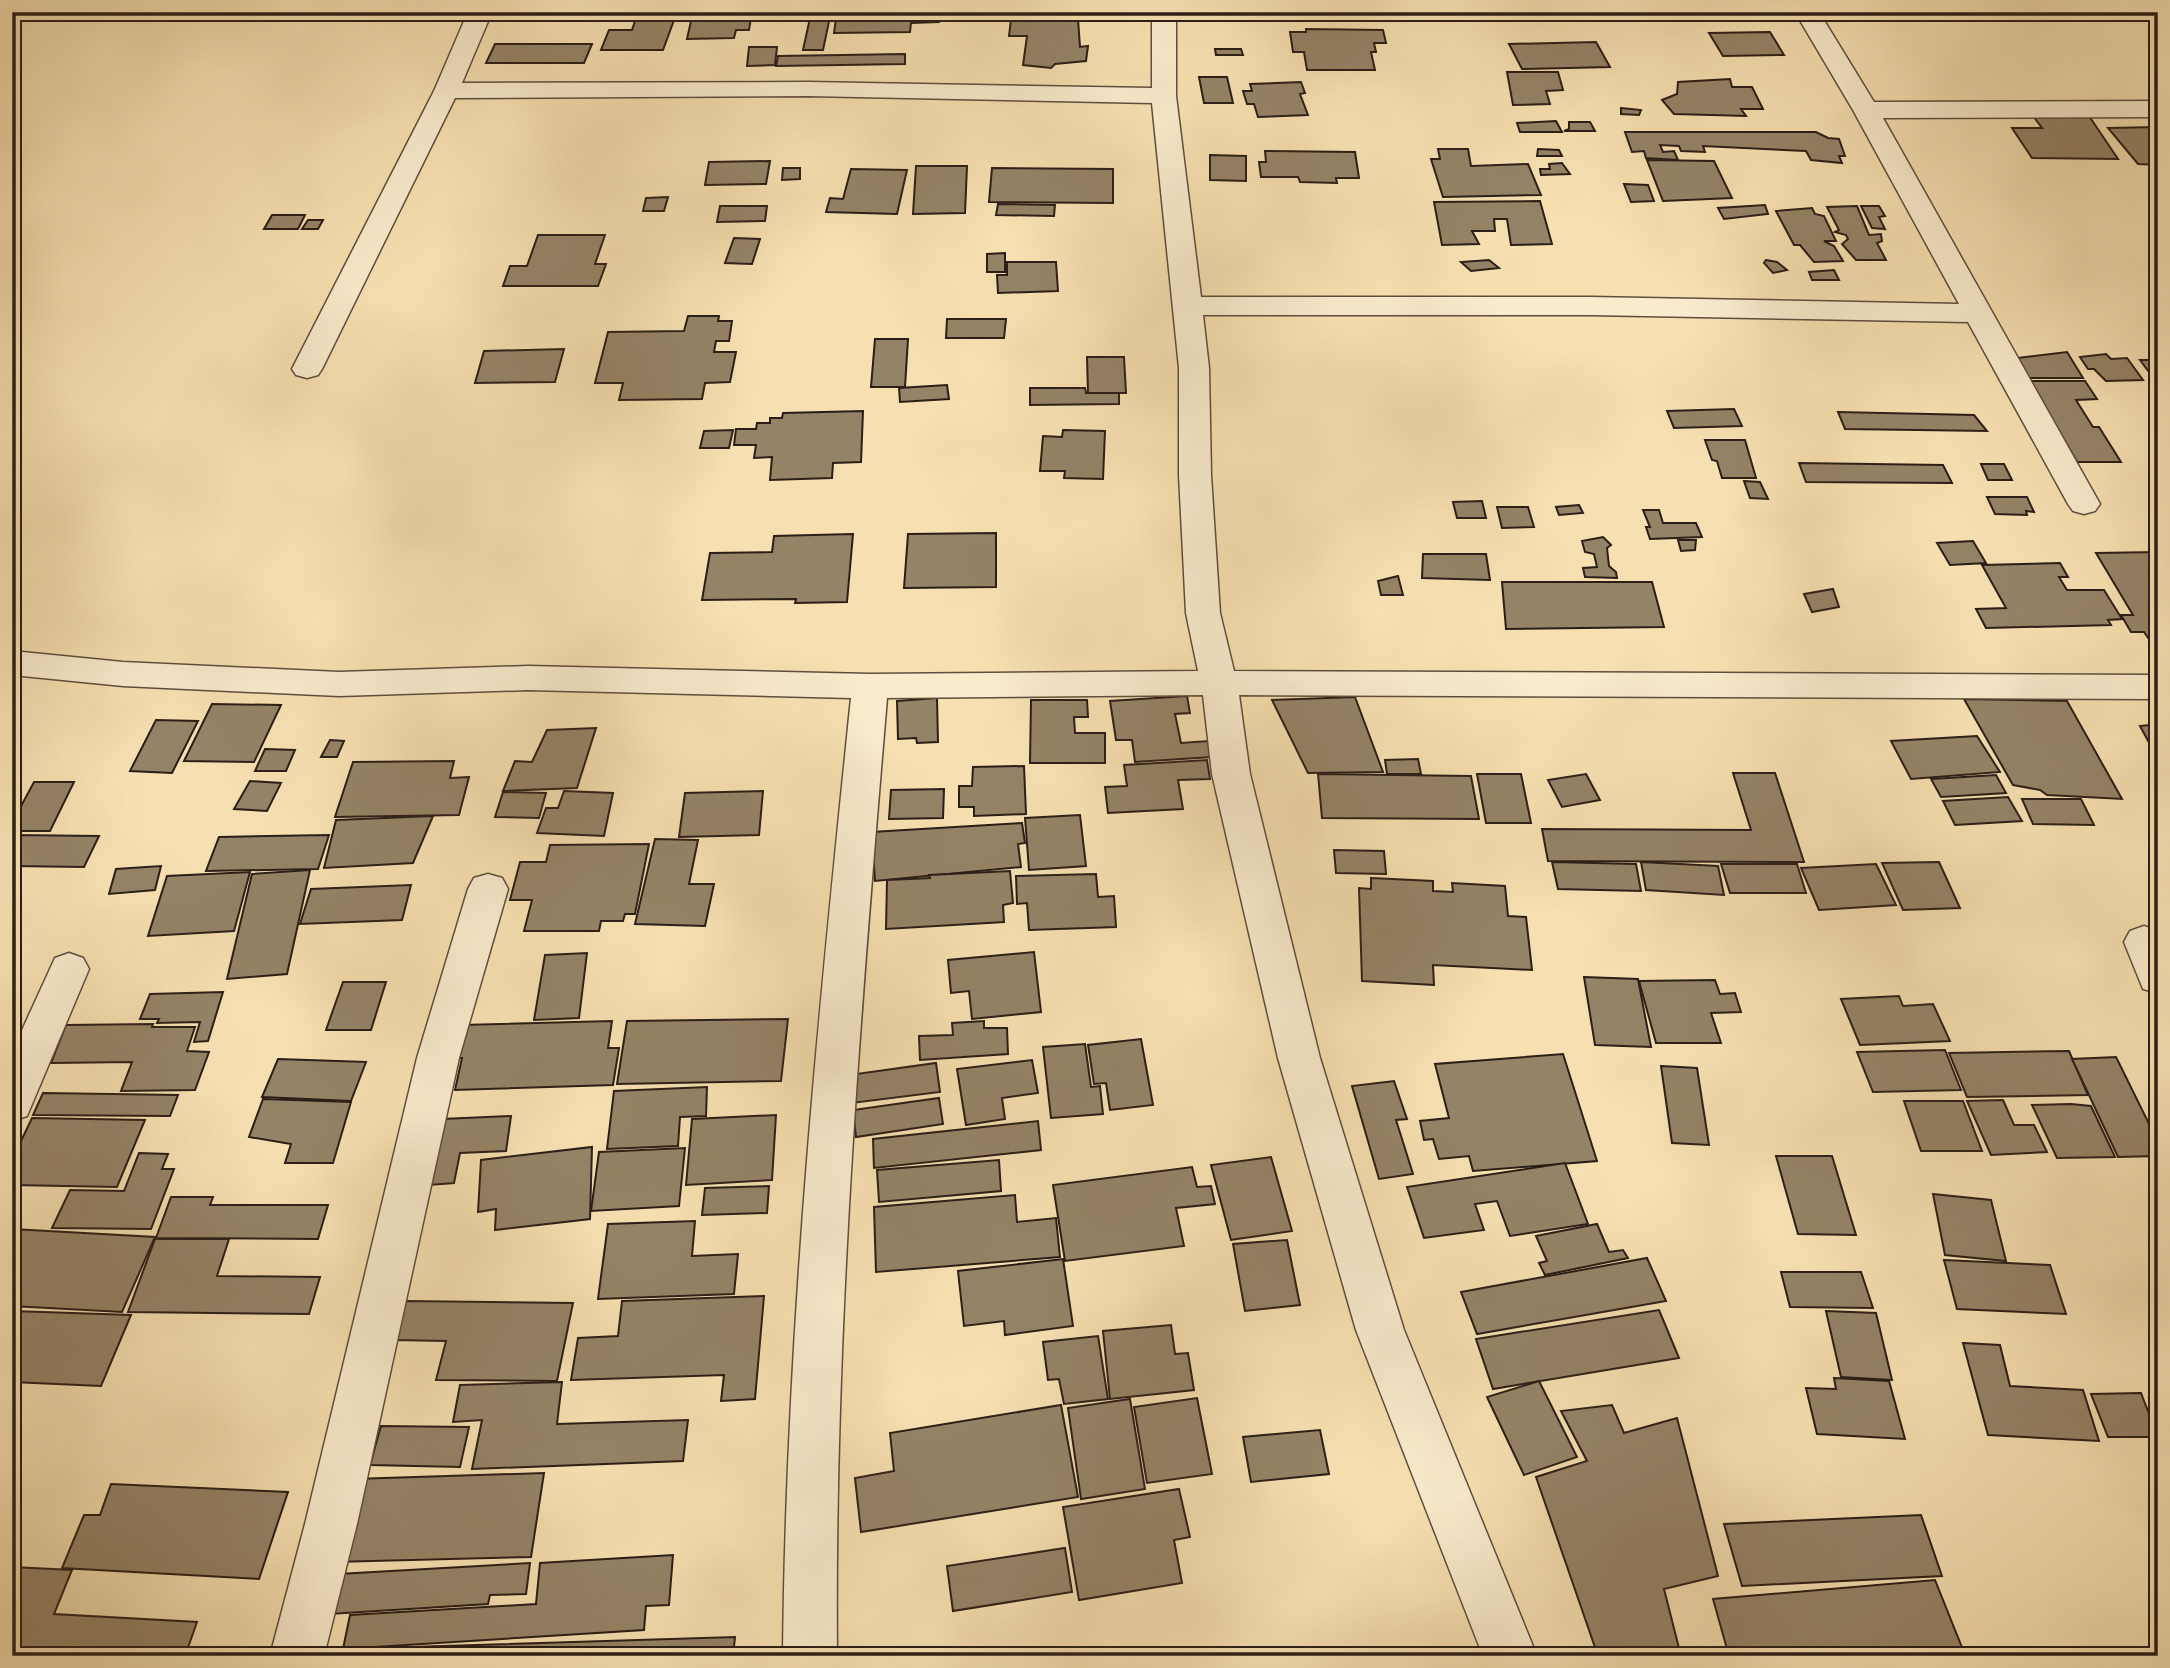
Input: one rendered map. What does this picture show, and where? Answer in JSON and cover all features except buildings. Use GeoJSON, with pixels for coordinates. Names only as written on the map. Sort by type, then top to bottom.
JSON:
{"type":"FeatureCollection","features":[{"type":"Feature","properties":{"kind":"street"},"geometry":{"type":"LineString","coordinates":[[307,369],[446,91],[480,12]]}},
{"type":"Feature","properties":{"kind":"street"},"geometry":{"type":"LineString","coordinates":[[1164,12],[1164,96],[1194,368],[1195,475],[1203,613],[1220,683],[1231,774],[1263,919],[1345,1220],[1380,1330],[1510,1656]]}},
{"type":"Feature","properties":{"kind":"street"},"geometry":{"type":"LineString","coordinates":[[1808,12],[1866,110],[2084,504]]}},
{"type":"Feature","properties":{"kind":"street"},"geometry":{"type":"LineString","coordinates":[[446,91],[808,89],[1164,96]]}},
{"type":"Feature","properties":{"kind":"street"},"geometry":{"type":"LineString","coordinates":[[1866,110],[2158,109]]}},
{"type":"Feature","properties":{"kind":"street"},"geometry":{"type":"LineString","coordinates":[[1186,306],[1590,306],[1978,313]]}},
{"type":"Feature","properties":{"kind":"street"},"geometry":{"type":"LineString","coordinates":[[12,663],[123,674],[339,684],[528,678],[870,687],[1220,683],[2158,687]]}},
{"type":"Feature","properties":{"kind":"street"},"geometry":{"type":"LineString","coordinates":[[810,1656],[809,1567],[825,1167],[870,687]]}},
{"type":"Feature","properties":{"kind":"street"},"geometry":{"type":"LineString","coordinates":[[297,1656],[331,1524],[438,1058],[488,889]]}},
{"type":"Feature","properties":{"kind":"street"},"geometry":{"type":"LineString","coordinates":[[12,1103],[69,969]]}}]}
